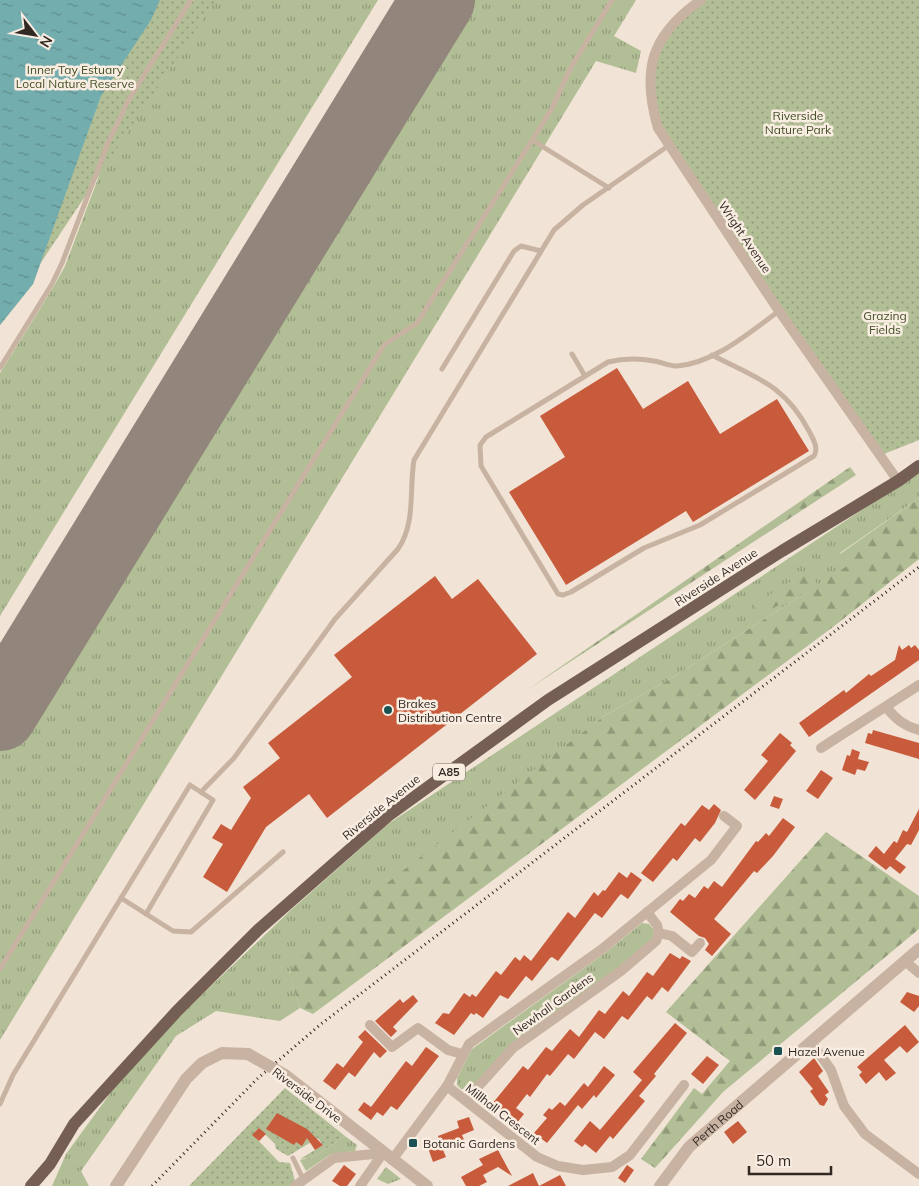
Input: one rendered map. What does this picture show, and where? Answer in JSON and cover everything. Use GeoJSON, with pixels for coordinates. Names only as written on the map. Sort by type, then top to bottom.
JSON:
{"type":"FeatureCollection","features":[{"type":"Feature","properties":{"kind":"main road","name":"Riverside Avenue"},"geometry":{"type":"LineString","coordinates":[[32,1186],[50,1164],[74,1124],[177,1011],[258,930],[388,816],[548,700],[919,466]]}},
{"type":"Feature","properties":{"kind":"main road","name":"Riverside Avenue"},"geometry":{"type":"LineString","coordinates":[[43,1186],[50,1164]]}},
{"type":"Feature","properties":{"kind":"street","name":"Wright Avenue"},"geometry":{"type":"LineString","coordinates":[[701,0],[667,29],[655,50],[650,69],[651,104],[658,128],[668,146],[779,311],[898,481]]}},
{"type":"Feature","properties":{"kind":"street"},"geometry":{"type":"LineString","coordinates":[[821,748],[919,685]]}},
{"type":"Feature","properties":{"kind":"street"},"geometry":{"type":"LineString","coordinates":[[886,707],[896,719],[906,726],[919,730]]}},
{"type":"Feature","properties":{"kind":"street","name":"Newhall Gardens"},"geometry":{"type":"LineString","coordinates":[[360,1186],[447,1086],[462,1054],[469,1044],[602,949],[712,860],[737,826],[724,816]]}},
{"type":"Feature","properties":{"kind":"street"},"geometry":{"type":"LineString","coordinates":[[647,912],[657,925],[659,933],[672,936],[692,952],[700,942]]}},
{"type":"Feature","properties":{"kind":"street","name":"Newhall Gardens"},"geometry":{"type":"LineString","coordinates":[[466,1100],[513,1048],[621,971],[656,941],[659,933]]}},
{"type":"Feature","properties":{"kind":"street"},"geometry":{"type":"LineString","coordinates":[[919,950],[905,961],[919,973]]}},
{"type":"Feature","properties":{"kind":"street","name":"Perth Road"},"geometry":{"type":"LineString","coordinates":[[660,1186],[689,1147],[905,961]]}},
{"type":"Feature","properties":{"kind":"street"},"geometry":{"type":"LineString","coordinates":[[370,1025],[392,1047],[418,1028],[448,1050],[462,1054]]}},
{"type":"Feature","properties":{"kind":"street"},"geometry":{"type":"LineString","coordinates":[[811,1042],[831,1070],[844,1106],[865,1134],[919,1174]]}},
{"type":"Feature","properties":{"kind":"street","name":"Riverside Drive"},"geometry":{"type":"LineString","coordinates":[[116,1186],[186,1079],[202,1062],[222,1053],[248,1054],[285,1075],[427,1186]]}},
{"type":"Feature","properties":{"kind":"street","name":"Millhall Crescent"},"geometry":{"type":"LineString","coordinates":[[447,1086],[537,1157],[558,1166],[583,1170],[612,1167],[630,1155],[684,1085]]}},
{"type":"Feature","properties":{"kind":"street"},"geometry":{"type":"LineString","coordinates":[[299,1182],[334,1158],[388,1156]]}},
{"type":"Feature","properties":{"kind":"lane"},"geometry":{"type":"LineString","coordinates":[[0,368],[62,263],[108,143],[128,101],[191,0]]}},
{"type":"Feature","properties":{"kind":"lane"},"geometry":{"type":"LineString","coordinates":[[0,969],[384,345],[418,323],[532,140],[612,0]]}},
{"type":"Feature","properties":{"kind":"lane"},"geometry":{"type":"LineString","coordinates":[[532,140],[609,188]]}},
{"type":"Feature","properties":{"kind":"lane"},"geometry":{"type":"LineString","coordinates":[[202,792],[234,758],[335,619],[406,537],[410,519],[411,480],[414,460],[554,230],[566,218],[668,146]]}},
{"type":"Feature","properties":{"kind":"lane"},"geometry":{"type":"LineString","coordinates":[[442,369],[514,251],[521,246],[541,251]]}},
{"type":"Feature","properties":{"kind":"lane"},"geometry":{"type":"LineString","coordinates":[[712,355],[779,390],[804,422],[816,446],[814,456],[700,525],[644,548],[563,595],[558,594],[481,466],[480,445],[486,437],[608,362],[622,358],[653,361],[676,366],[712,355],[779,311]]}},
{"type":"Feature","properties":{"kind":"lane"},"geometry":{"type":"LineString","coordinates":[[572,354],[585,376]]}},
{"type":"Feature","properties":{"kind":"lane"},"geometry":{"type":"LineString","coordinates":[[0,1104],[13,1075],[190,785],[213,800],[146,914]]}},
{"type":"Feature","properties":{"kind":"lane"},"geometry":{"type":"LineString","coordinates":[[121,898],[174,931],[190,932],[283,852]]}},
{"type":"Feature","properties":{"kind":"lane"},"geometry":{"type":"LineString","coordinates":[[293,1158],[299,1182]]}},
{"type":"Feature","properties":{"kind":"green space","name":"Inner Tay Estuary Local Nature Reserve"},"geometry":{"type":"Polygon","coordinates":[[[0,0],[216,0],[40,264],[33,284],[0,325],[0,0]]]}},
{"type":"Feature","properties":{"kind":"green space"},"geometry":{"type":"Polygon","coordinates":[[[193,0],[378,0],[0,616],[0,373],[65,266],[111,144],[193,0]]]}},
{"type":"Feature","properties":{"kind":"green space"},"geometry":{"type":"Polygon","coordinates":[[[436,0],[636,0],[614,36],[641,51],[636,73],[596,61],[0,1040],[0,714],[50,634],[69,629],[75,623],[94,592],[91,567],[217,361],[239,356],[264,315],[254,308],[254,300],[436,0]]]}},
{"type":"Feature","properties":{"kind":"green space","name":"Riverside Nature Park"},"geometry":{"type":"Polygon","coordinates":[[[701,0],[919,0],[919,440],[879,456],[668,146],[651,104],[655,50],[701,0]]]}},
{"type":"Feature","properties":{"kind":"green space"},"geometry":{"type":"Polygon","coordinates":[[[850,467],[856,475],[527,690],[850,467]]]}},
{"type":"Feature","properties":{"kind":"green space"},"geometry":{"type":"Polygon","coordinates":[[[919,472],[919,498],[840,553],[848,566],[670,679],[604,716],[289,972],[300,1008],[280,1021],[216,1011],[176,1036],[81,1171],[89,1186],[52,1186],[66,1154],[117,1084],[172,1023],[291,910],[388,824],[919,472]]]}},
{"type":"Feature","properties":{"kind":"green space"},"geometry":{"type":"Polygon","coordinates":[[[919,498],[919,559],[833,627],[313,1014],[300,1008],[289,973],[318,936],[604,716],[670,679],[810,590],[763,613],[756,609],[755,604],[812,568],[817,585],[847,566],[840,554],[919,498]]]}},
{"type":"Feature","properties":{"kind":"green space"},"geometry":{"type":"Polygon","coordinates":[[[826,832],[919,896],[919,929],[723,1092],[655,1168],[641,1159],[694,1088],[702,1094],[730,1061],[666,1012],[826,832]]]}},
{"type":"Feature","properties":{"kind":"green space"},"geometry":{"type":"Polygon","coordinates":[[[642,923],[649,924],[654,930],[653,939],[469,1090],[461,1089],[457,1085],[457,1078],[472,1049],[605,953],[642,923]]]}},
{"type":"Feature","properties":{"kind":"green space"},"geometry":{"type":"Polygon","coordinates":[[[285,1088],[345,1136],[315,1156],[300,1159],[323,1145],[318,1138],[288,1156],[276,1149],[275,1144],[259,1128],[253,1135],[279,1162],[290,1163],[295,1181],[290,1186],[189,1186],[285,1088]]]}},
{"type":"Feature","properties":{"kind":"green space"},"geometry":{"type":"Polygon","coordinates":[[[345,1136],[357,1145],[355,1151],[331,1154],[306,1171],[300,1160],[315,1156],[345,1136]]]}},
{"type":"Feature","properties":{"kind":"green space"},"geometry":{"type":"Polygon","coordinates":[[[386,1167],[401,1179],[388,1184],[377,1179],[386,1167]]]}},
{"type":"Feature","properties":{"kind":"water","name":"Inner Tay Estuary Local Nature Reserve"},"geometry":{"type":"Polygon","coordinates":[[[0,0],[160,0],[151,20],[101,96],[33,284],[0,325],[0,0]]]}},
{"type":"Feature","properties":{"kind":"building"},"geometry":{"type":"Polygon","coordinates":[[[617,368],[643,409],[688,381],[720,434],[777,399],[809,451],[693,522],[686,511],[566,585],[509,492],[565,457],[540,416],[617,368]]]}},
{"type":"Feature","properties":{"kind":"building","name":"Brakes Distribution Centre"},"geometry":{"type":"Polygon","coordinates":[[[435,576],[452,599],[478,579],[537,654],[327,818],[309,794],[266,827],[227,892],[203,877],[223,844],[212,838],[221,824],[231,830],[251,798],[243,787],[280,758],[268,743],[352,677],[334,655],[435,576]]]}},
{"type":"Feature","properties":{"kind":"building"},"geometry":{"type":"Polygon","coordinates":[[[899,645],[902,650],[909,645],[911,648],[915,645],[919,650],[919,660],[809,737],[799,723],[844,690],[846,693],[869,674],[871,676],[895,660],[899,645]]]}},
{"type":"Feature","properties":{"kind":"building"},"geometry":{"type":"Polygon","coordinates":[[[873,730],[919,743],[919,759],[865,743],[868,733],[872,734],[873,730]]]}},
{"type":"Feature","properties":{"kind":"building"},"geometry":{"type":"Polygon","coordinates":[[[780,733],[792,743],[790,745],[796,751],[755,800],[744,790],[768,761],[761,755],[780,733]]]}},
{"type":"Feature","properties":{"kind":"building"},"geometry":{"type":"Polygon","coordinates":[[[852,749],[860,752],[858,759],[869,762],[865,771],[857,769],[855,775],[842,770],[847,755],[850,756],[852,749]]]}},
{"type":"Feature","properties":{"kind":"building"},"geometry":{"type":"Polygon","coordinates":[[[821,770],[833,778],[818,799],[806,791],[821,770]]]}},
{"type":"Feature","properties":{"kind":"building"},"geometry":{"type":"Polygon","coordinates":[[[774,796],[783,799],[779,809],[770,806],[774,796]]]}},
{"type":"Feature","properties":{"kind":"building"},"geometry":{"type":"Polygon","coordinates":[[[714,804],[721,810],[715,823],[700,842],[695,838],[677,861],[673,858],[653,882],[641,873],[681,823],[685,826],[702,805],[709,810],[714,804]]]}},
{"type":"Feature","properties":{"kind":"building"},"geometry":{"type":"Polygon","coordinates":[[[919,809],[919,830],[911,845],[907,844],[895,859],[906,867],[900,874],[890,866],[886,870],[868,856],[876,846],[884,854],[894,841],[897,843],[903,830],[907,832],[919,809]]]}},
{"type":"Feature","properties":{"kind":"building"},"geometry":{"type":"Polygon","coordinates":[[[783,818],[795,827],[773,856],[757,873],[754,871],[714,919],[731,934],[712,956],[705,950],[709,944],[705,938],[699,936],[670,912],[680,899],[683,901],[689,894],[695,898],[704,886],[708,889],[714,881],[722,887],[756,841],[758,842],[766,833],[769,836],[783,818]]]}},
{"type":"Feature","properties":{"kind":"building"},"geometry":{"type":"Polygon","coordinates":[[[619,872],[627,878],[631,872],[642,880],[628,899],[621,894],[602,918],[595,913],[558,961],[552,957],[550,958],[532,981],[526,976],[508,999],[500,995],[483,1018],[476,1013],[474,1015],[471,1013],[454,1035],[435,1023],[443,1013],[449,1014],[464,993],[470,997],[472,994],[476,997],[496,971],[501,975],[515,957],[520,961],[524,955],[531,961],[568,912],[575,918],[594,892],[598,896],[603,890],[605,891],[619,872]]]}},
{"type":"Feature","properties":{"kind":"building"},"geometry":{"type":"Polygon","coordinates":[[[670,953],[680,959],[682,956],[691,961],[668,992],[662,987],[652,1000],[647,996],[628,1020],[622,1016],[604,1039],[595,1032],[574,1059],[568,1054],[550,1076],[547,1074],[530,1097],[527,1094],[516,1108],[524,1114],[516,1124],[492,1104],[523,1066],[528,1070],[546,1047],[552,1051],[570,1029],[579,1037],[599,1010],[605,1014],[623,991],[629,996],[647,972],[653,976],[670,953]]]}},
{"type":"Feature","properties":{"kind":"building"},"geometry":{"type":"Polygon","coordinates":[[[907,992],[919,996],[919,1006],[914,1012],[900,1002],[907,992]]]}},
{"type":"Feature","properties":{"kind":"building"},"geometry":{"type":"Polygon","coordinates":[[[413,995],[418,1001],[393,1027],[397,1031],[391,1037],[375,1021],[400,999],[403,1003],[413,995]]]}},
{"type":"Feature","properties":{"kind":"building"},"geometry":{"type":"Polygon","coordinates":[[[675,1023],[687,1033],[639,1096],[645,1101],[613,1139],[610,1136],[596,1153],[585,1144],[582,1147],[574,1141],[590,1121],[600,1130],[642,1080],[633,1072],[675,1023]]]}},
{"type":"Feature","properties":{"kind":"building"},"geometry":{"type":"Polygon","coordinates":[[[905,1025],[919,1042],[907,1053],[900,1046],[884,1060],[896,1073],[886,1081],[879,1072],[866,1084],[859,1075],[862,1072],[857,1067],[905,1025]]]}},
{"type":"Feature","properties":{"kind":"building"},"geometry":{"type":"Polygon","coordinates":[[[365,1030],[387,1051],[380,1058],[374,1052],[355,1077],[343,1068],[363,1042],[358,1037],[365,1030]]]}},
{"type":"Feature","properties":{"kind":"building"},"geometry":{"type":"Polygon","coordinates":[[[426,1047],[439,1056],[397,1110],[391,1106],[383,1116],[377,1112],[371,1120],[358,1110],[364,1102],[371,1107],[406,1061],[412,1066],[426,1047]]]}},
{"type":"Feature","properties":{"kind":"building"},"geometry":{"type":"Polygon","coordinates":[[[707,1056],[719,1065],[703,1084],[691,1074],[707,1056]]]}},
{"type":"Feature","properties":{"kind":"building"},"geometry":{"type":"Polygon","coordinates":[[[814,1058],[823,1071],[818,1076],[829,1092],[825,1095],[828,1099],[824,1106],[820,1105],[810,1091],[813,1089],[799,1072],[814,1058]]]}},
{"type":"Feature","properties":{"kind":"building"},"geometry":{"type":"Polygon","coordinates":[[[337,1063],[349,1072],[335,1090],[323,1081],[337,1063]]]}},
{"type":"Feature","properties":{"kind":"building"},"geometry":{"type":"Polygon","coordinates":[[[604,1066],[615,1075],[596,1098],[594,1095],[582,1109],[578,1105],[547,1143],[534,1133],[547,1118],[543,1115],[549,1108],[552,1110],[560,1102],[565,1106],[584,1083],[588,1087],[604,1066]]]}},
{"type":"Feature","properties":{"kind":"building"},"geometry":{"type":"Polygon","coordinates":[[[277,1113],[307,1129],[323,1145],[315,1150],[307,1138],[302,1146],[296,1142],[294,1145],[266,1129],[277,1113]]]}},
{"type":"Feature","properties":{"kind":"building"},"geometry":{"type":"Polygon","coordinates":[[[469,1117],[474,1130],[462,1135],[465,1142],[443,1150],[446,1157],[433,1162],[428,1148],[441,1143],[438,1136],[459,1128],[457,1121],[469,1117]]]}},
{"type":"Feature","properties":{"kind":"building"},"geometry":{"type":"Polygon","coordinates":[[[738,1121],[747,1132],[733,1144],[724,1132],[738,1121]]]}},
{"type":"Feature","properties":{"kind":"building"},"geometry":{"type":"Polygon","coordinates":[[[259,1128],[266,1134],[259,1141],[252,1135],[259,1128]]]}},
{"type":"Feature","properties":{"kind":"building"},"geometry":{"type":"Polygon","coordinates":[[[498,1150],[512,1176],[498,1167],[483,1175],[487,1182],[479,1186],[466,1186],[461,1177],[483,1165],[479,1159],[498,1150]]]}},
{"type":"Feature","properties":{"kind":"building"},"geometry":{"type":"Polygon","coordinates":[[[344,1165],[356,1174],[347,1186],[340,1186],[332,1181],[344,1165]]]}},
{"type":"Feature","properties":{"kind":"building"},"geometry":{"type":"Polygon","coordinates":[[[627,1165],[634,1170],[625,1183],[618,1178],[627,1165]]]}},
{"type":"Feature","properties":{"kind":"building"},"geometry":{"type":"Polygon","coordinates":[[[533,1173],[539,1186],[508,1186],[533,1173]]]}},
{"type":"Feature","properties":{"kind":"building"},"geometry":{"type":"Polygon","coordinates":[[[560,1175],[566,1186],[539,1186],[560,1175]]]}},
{"type":"Feature","properties":{"kind":"runway"},"geometry":{"type":"LineString","coordinates":[[0,714],[438,0]]}},
{"type":"Feature","properties":{"kind":"railway"},"geometry":{"type":"LineString","coordinates":[[152,1186],[257,1079],[321,1024],[919,567]]}},
{"type":"Feature","properties":{"kind":"place","name":"Brakes Distribution Centre"},"geometry":{"type":"Point","coordinates":[388,710]}},
{"type":"Feature","properties":{"kind":"place","name":"Hazel Avenue"},"geometry":{"type":"Point","coordinates":[778,1051]}},
{"type":"Feature","properties":{"kind":"place","name":"Botanic Gardens"},"geometry":{"type":"Point","coordinates":[413,1143]}},
{"type":"Feature","properties":{"kind":"park label","name":"Grazing Fields"},"geometry":{"type":"Point","coordinates":[885,322]}}]}
